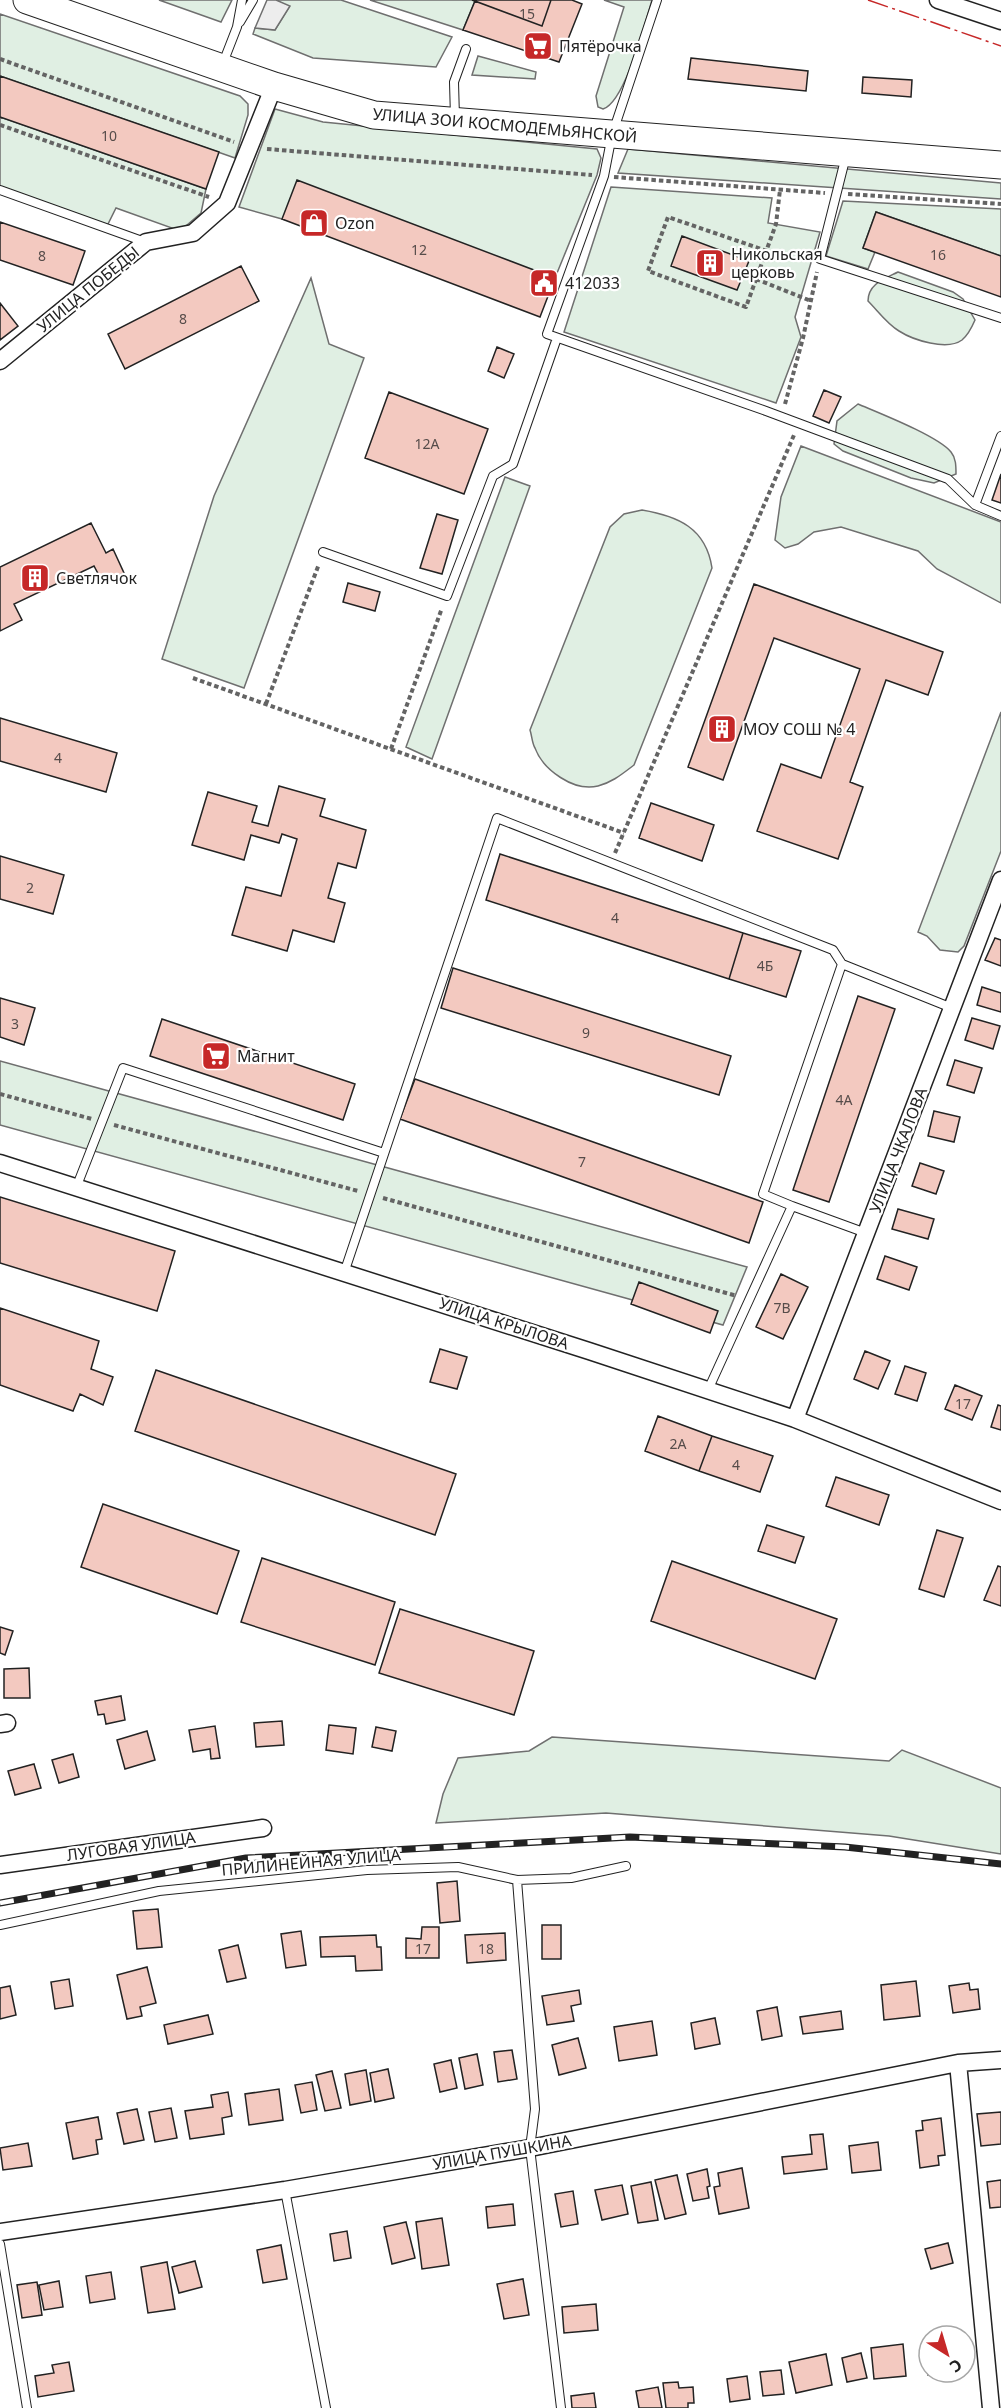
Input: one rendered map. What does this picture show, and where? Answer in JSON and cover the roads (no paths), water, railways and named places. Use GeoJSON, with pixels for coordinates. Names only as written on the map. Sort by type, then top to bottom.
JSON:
{"type":"FeatureCollection","features":[{"type":"Feature","properties":{"kind":"main road","name":"УЛИЦА ЗОИ КОСМОДЕМЬЯНСКОЙ"},"geometry":{"type":"LineString","coordinates":[[27,0],[274,86],[374,115],[1001,165]]}},
{"type":"Feature","properties":{"kind":"street"},"geometry":{"type":"LineString","coordinates":[[938,0],[1001,21]]}},
{"type":"Feature","properties":{"kind":"street","name":"УЛИЦА ПОБЕДЫ"},"geometry":{"type":"LineString","coordinates":[[0,361],[146,242],[193,233],[227,203],[274,86]]}},
{"type":"Feature","properties":{"kind":"street","name":"УЛИЦА ЧКАЛОВА"},"geometry":{"type":"LineString","coordinates":[[795,1419],[1001,880]]}},
{"type":"Feature","properties":{"kind":"street","name":"УЛИЦА КРЫЛОВА"},"geometry":{"type":"LineString","coordinates":[[0,1163],[795,1419],[1001,1501]]}},
{"type":"Feature","properties":{"kind":"street","name":"ЛУГОВАЯ УЛИЦА"},"geometry":{"type":"LineString","coordinates":[[0,1864],[263,1828]]}},
{"type":"Feature","properties":{"kind":"street","name":"УЛИЦА ПУШКИНА"},"geometry":{"type":"LineString","coordinates":[[0,2232],[285,2190],[530,2148],[958,2063],[1001,2060]]}},
{"type":"Feature","properties":{"kind":"street"},"geometry":{"type":"LineString","coordinates":[[958,2063],[991,2408]]}},
{"type":"Feature","properties":{"kind":"lane"},"geometry":{"type":"LineString","coordinates":[[237,27],[242,0]]}},
{"type":"Feature","properties":{"kind":"lane"},"geometry":{"type":"LineString","coordinates":[[222,66],[237,27],[253,0]]}},
{"type":"Feature","properties":{"kind":"lane"},"geometry":{"type":"LineString","coordinates":[[657,0],[612,135],[604,176],[547,334],[781,416],[948,479],[975,505],[1001,516]]}},
{"type":"Feature","properties":{"kind":"lane"},"geometry":{"type":"LineString","coordinates":[[454,122],[454,82],[466,49]]}},
{"type":"Feature","properties":{"kind":"lane"},"geometry":{"type":"LineString","coordinates":[[847,152],[820,259],[1001,318]]}},
{"type":"Feature","properties":{"kind":"lane"},"geometry":{"type":"LineString","coordinates":[[0,190],[146,242]]}},
{"type":"Feature","properties":{"kind":"lane"},"geometry":{"type":"LineString","coordinates":[[323,552],[447,596],[493,476],[513,464],[557,338]]}},
{"type":"Feature","properties":{"kind":"lane"},"geometry":{"type":"LineString","coordinates":[[975,505],[1001,436]]}},
{"type":"Feature","properties":{"kind":"lane"},"geometry":{"type":"LineString","coordinates":[[344,1273],[496,818],[833,950],[842,964],[952,1008]]}},
{"type":"Feature","properties":{"kind":"lane"},"geometry":{"type":"LineString","coordinates":[[842,964],[763,1194],[866,1233]]}},
{"type":"Feature","properties":{"kind":"lane"},"geometry":{"type":"LineString","coordinates":[[76,1188],[123,1068],[384,1154]]}},
{"type":"Feature","properties":{"kind":"lane"},"geometry":{"type":"LineString","coordinates":[[708,1390],[792,1206]]}},
{"type":"Feature","properties":{"kind":"lane","name":"ПРИЛИНЕЙНАЯ УЛИЦА"},"geometry":{"type":"LineString","coordinates":[[0,1925],[159,1891],[367,1870],[458,1867],[518,1880],[571,1878],[626,1866]]}},
{"type":"Feature","properties":{"kind":"lane"},"geometry":{"type":"LineString","coordinates":[[518,1880],[535,2109],[530,2148],[561,2408]]}},
{"type":"Feature","properties":{"kind":"lane"},"geometry":{"type":"LineString","coordinates":[[285,2190],[326,2408]]}},
{"type":"Feature","properties":{"kind":"lane"},"geometry":{"type":"LineString","coordinates":[[0,2244],[27,2408]]}},
{"type":"Feature","properties":{"kind":"railway"},"geometry":{"type":"LineString","coordinates":[[0,1903],[246,1858],[630,1837],[845,1847],[1001,1864]]}},
{"type":"Feature","properties":{"kind":"place","name":"Пятёрочка"},"geometry":{"type":"Point","coordinates":[538,46]}},
{"type":"Feature","properties":{"kind":"place","name":"Ozon"},"geometry":{"type":"Point","coordinates":[314,223]}},
{"type":"Feature","properties":{"kind":"place","name":"Никольская церковь"},"geometry":{"type":"Point","coordinates":[710,263]}},
{"type":"Feature","properties":{"kind":"place","name":"412033"},"geometry":{"type":"Point","coordinates":[544,283]}},
{"type":"Feature","properties":{"kind":"place","name":"Светлячок"},"geometry":{"type":"Point","coordinates":[35,578]}},
{"type":"Feature","properties":{"kind":"place","name":"МОУ СОШ № 4"},"geometry":{"type":"Point","coordinates":[722,729]}},
{"type":"Feature","properties":{"kind":"place","name":"Магнит"},"geometry":{"type":"Point","coordinates":[216,1056]}}]}
